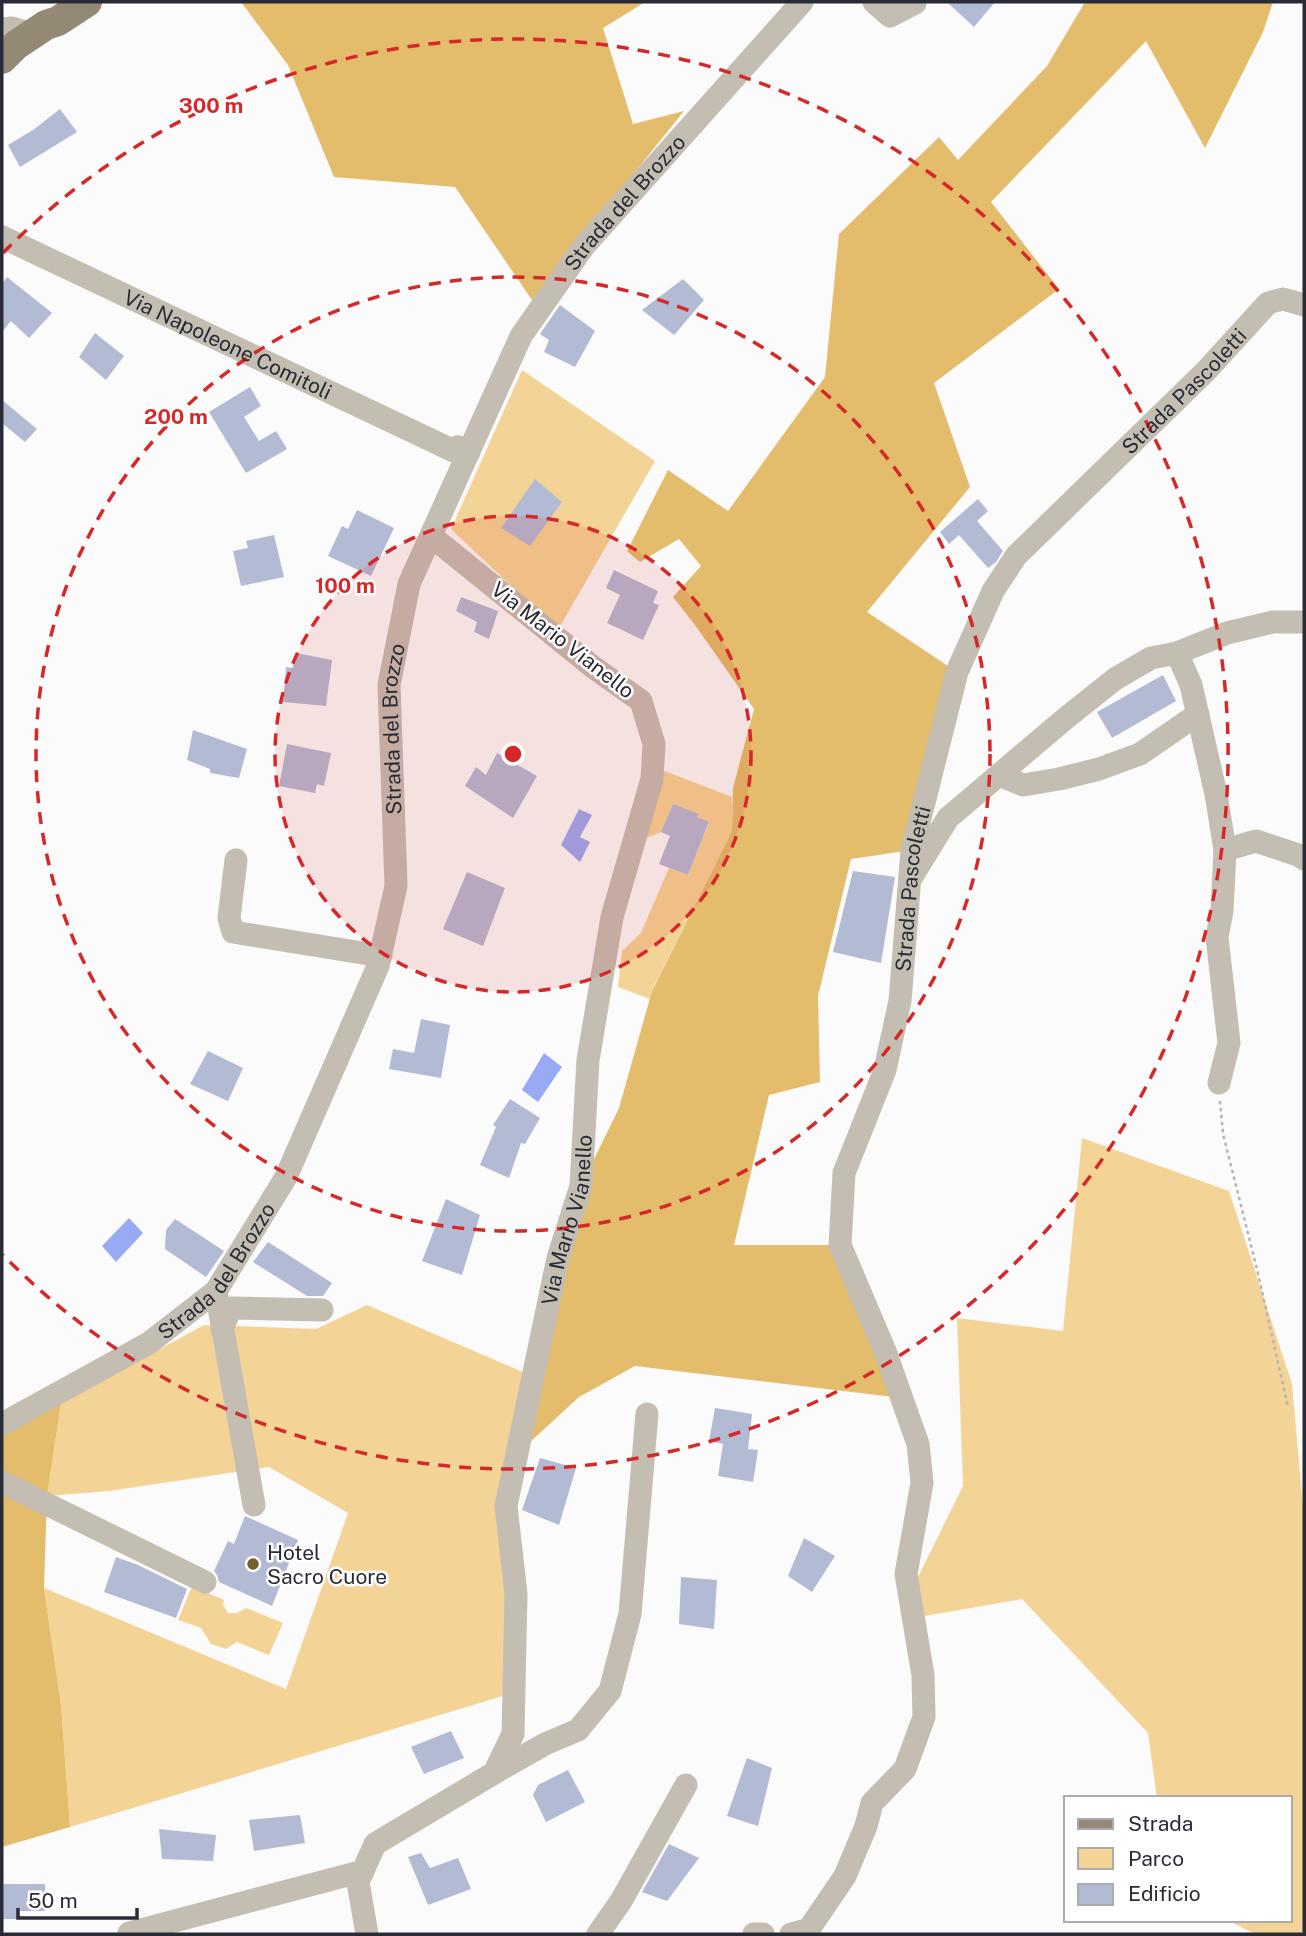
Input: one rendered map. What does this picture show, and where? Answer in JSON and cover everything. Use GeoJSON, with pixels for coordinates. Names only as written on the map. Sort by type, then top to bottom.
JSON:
{"type":"FeatureCollection","features":[{"type":"Feature","properties":{"kind":"main road"},"geometry":{"type":"LineString","coordinates":[[2,59],[72,2]]}},
{"type":"Feature","properties":{"kind":"main road"},"geometry":{"type":"LineString","coordinates":[[39,29],[58,21],[87,2]]}},
{"type":"Feature","properties":{"kind":"street","name":"Strada del Brozzo"},"geometry":{"type":"LineString","coordinates":[[2,1424],[149,1343],[216,1291],[286,1177],[381,956],[396,886],[389,685],[410,584],[431,536],[461,451],[521,336],[584,246],[802,2]]}},
{"type":"Feature","properties":{"kind":"street"},"geometry":{"type":"LineString","coordinates":[[874,2],[890,16],[915,3]]}},
{"type":"Feature","properties":{"kind":"street"},"geometry":{"type":"LineString","coordinates":[[2,29],[39,29]]}},
{"type":"Feature","properties":{"kind":"street","name":"Via Napoleone Comitoli"},"geometry":{"type":"LineString","coordinates":[[2,237],[461,451]]}},
{"type":"Feature","properties":{"kind":"street","name":"Strada Pascoletti"},"geometry":{"type":"LineString","coordinates":[[791,1934],[808,1929],[845,1876],[866,1826],[872,1803],[905,1769],[923,1717],[923,1675],[906,1574],[922,1483],[918,1444],[885,1350],[840,1245],[844,1173],[885,1070],[900,1001],[912,850],[957,672],[993,591],[1013,560],[1206,371],[1268,303],[1283,299],[1304,305]]}},
{"type":"Feature","properties":{"kind":"street","name":"Via Mario Vianello"},"geometry":{"type":"LineString","coordinates":[[431,536],[593,667],[641,701],[654,744],[652,779],[612,917],[590,1047],[581,1186],[558,1258],[506,1506],[516,1594],[513,1734],[494,1773]]}},
{"type":"Feature","properties":{"kind":"street"},"geometry":{"type":"LineString","coordinates":[[910,881],[948,818],[1115,680],[1151,658],[1177,653],[1227,633],[1273,622],[1304,622]]}},
{"type":"Feature","properties":{"kind":"street"},"geometry":{"type":"LineString","coordinates":[[1177,653],[1191,685],[1216,794],[1225,850],[1222,911],[1217,937],[1229,1043],[1219,1083]]}},
{"type":"Feature","properties":{"kind":"street"},"geometry":{"type":"LineString","coordinates":[[999,775],[1023,785],[1099,769],[1140,754],[1198,714]]}},
{"type":"Feature","properties":{"kind":"street"},"geometry":{"type":"LineString","coordinates":[[1225,850],[1256,841],[1304,859]]}},
{"type":"Feature","properties":{"kind":"street"},"geometry":{"type":"LineString","coordinates":[[236,860],[229,918],[233,932],[381,956]]}},
{"type":"Feature","properties":{"kind":"street"},"geometry":{"type":"LineString","coordinates":[[216,1291],[254,1505]]}},
{"type":"Feature","properties":{"kind":"street"},"geometry":{"type":"LineString","coordinates":[[222,1329],[230,1308],[322,1310]]}},
{"type":"Feature","properties":{"kind":"street"},"geometry":{"type":"LineString","coordinates":[[367,1934],[358,1882],[375,1844],[545,1744],[578,1730],[610,1691],[630,1614],[647,1414]]}},
{"type":"Feature","properties":{"kind":"street"},"geometry":{"type":"LineString","coordinates":[[2,1482],[205,1582]]}},
{"type":"Feature","properties":{"kind":"street"},"geometry":{"type":"LineString","coordinates":[[598,1934],[621,1900],[686,1785]]}},
{"type":"Feature","properties":{"kind":"street"},"geometry":{"type":"LineString","coordinates":[[129,1933],[363,1871]]}},
{"type":"Feature","properties":{"kind":"street"},"geometry":{"type":"LineString","coordinates":[[754,1934],[763,1934]]}},
{"type":"Feature","properties":{"kind":"path"},"geometry":{"type":"LineString","coordinates":[[1219,1083],[1223,1134],[1288,1407]]}},
{"type":"Feature","properties":{"kind":"green space"},"geometry":{"type":"Polygon","coordinates":[[[522,370],[655,461],[558,630],[451,529],[522,370]]]}},
{"type":"Feature","properties":{"kind":"green space"},"geometry":{"type":"Polygon","coordinates":[[[662,770],[732,797],[732,831],[652,990],[650,999],[618,987],[622,951],[641,933],[669,868],[688,875],[709,823],[697,817],[698,814],[673,804],[661,832],[641,840],[662,770]]]}},
{"type":"Feature","properties":{"kind":"green space"},"geometry":{"type":"Polygon","coordinates":[[[1082,1138],[1229,1191],[1292,1384],[1304,1518],[1304,1934],[1255,1934],[1231,1922],[1292,1922],[1292,1796],[1157,1796],[1148,1733],[1022,1599],[919,1617],[914,1585],[963,1486],[957,1318],[1063,1331],[1082,1138]]]}},
{"type":"Feature","properties":{"kind":"green space"},"geometry":{"type":"Polygon","coordinates":[[[367,1305],[523,1372],[506,1695],[70,1827],[61,1705],[44,1588],[286,1689],[348,1513],[269,1467],[109,1491],[47,1496],[61,1403],[204,1325],[316,1329],[367,1305]]]}},
{"type":"Feature","properties":{"kind":"green space"},"geometry":{"type":"Polygon","coordinates":[[[192,1586],[224,1600],[223,1605],[228,1613],[237,1613],[246,1608],[283,1623],[269,1655],[237,1642],[226,1649],[211,1644],[201,1628],[178,1620],[192,1586]]]}},
{"type":"Feature","properties":{"kind":"shaded area"},"geometry":{"type":"Polygon","coordinates":[[[241,2],[645,2],[603,28],[633,124],[684,111],[532,300],[455,187],[334,177],[288,65],[241,2]]]}},
{"type":"Feature","properties":{"kind":"shaded area"},"geometry":{"type":"Polygon","coordinates":[[[1085,2],[1273,2],[1263,32],[1205,148],[1146,41],[991,202],[1059,289],[934,383],[970,487],[867,612],[957,672],[912,850],[851,859],[818,996],[820,1082],[769,1095],[734,1245],[840,1245],[902,1398],[635,1366],[579,1397],[516,1455],[581,1186],[619,1108],[652,991],[732,831],[733,788],[754,709],[673,597],[701,566],[679,539],[640,562],[627,551],[668,470],[728,511],[825,377],[839,234],[939,137],[958,160],[1047,66],[1085,2]]]}},
{"type":"Feature","properties":{"kind":"shaded area"},"geometry":{"type":"Polygon","coordinates":[[[63,1390],[47,1496],[44,1588],[61,1705],[70,1827],[2,1847],[2,1424],[63,1390]]]}},
{"type":"Feature","properties":{"kind":"water"},"geometry":{"type":"Polygon","coordinates":[[[579,809],[592,815],[580,837],[590,842],[580,862],[561,845],[579,809]]]}},
{"type":"Feature","properties":{"kind":"water"},"geometry":{"type":"Polygon","coordinates":[[[544,1053],[562,1067],[538,1102],[522,1090],[544,1053]]]}},
{"type":"Feature","properties":{"kind":"water"},"geometry":{"type":"Polygon","coordinates":[[[129,1218],[143,1233],[116,1262],[102,1246],[129,1218]]]}},
{"type":"Feature","properties":{"kind":"building"},"geometry":{"type":"Polygon","coordinates":[[[947,2],[995,2],[974,27],[947,2]]]}},
{"type":"Feature","properties":{"kind":"building"},"geometry":{"type":"Polygon","coordinates":[[[60,109],[77,132],[20,167],[8,145],[60,109]]]}},
{"type":"Feature","properties":{"kind":"building"},"geometry":{"type":"Polygon","coordinates":[[[7,277],[52,313],[29,338],[11,321],[2,332],[2,284],[7,277]]]}},
{"type":"Feature","properties":{"kind":"building"},"geometry":{"type":"Polygon","coordinates":[[[683,279],[704,300],[674,335],[642,310],[683,279]]]}},
{"type":"Feature","properties":{"kind":"building"},"geometry":{"type":"Polygon","coordinates":[[[560,305],[595,331],[575,367],[544,352],[549,340],[540,334],[560,305]]]}},
{"type":"Feature","properties":{"kind":"building"},"geometry":{"type":"Polygon","coordinates":[[[95,333],[124,356],[106,380],[79,357],[95,333]]]}},
{"type":"Feature","properties":{"kind":"building"},"geometry":{"type":"Polygon","coordinates":[[[250,387],[261,406],[244,417],[259,441],[276,431],[287,449],[246,473],[209,412],[250,387]]]}},
{"type":"Feature","properties":{"kind":"building"},"geometry":{"type":"Polygon","coordinates":[[[2,400],[37,429],[25,442],[2,423],[2,400]]]}},
{"type":"Feature","properties":{"kind":"building"},"geometry":{"type":"Polygon","coordinates":[[[535,479],[562,502],[530,546],[501,528],[535,479]]]}},
{"type":"Feature","properties":{"kind":"building"},"geometry":{"type":"Polygon","coordinates":[[[978,499],[988,511],[977,521],[1003,551],[988,568],[959,535],[949,544],[940,532],[978,499]]]}},
{"type":"Feature","properties":{"kind":"building"},"geometry":{"type":"Polygon","coordinates":[[[357,510],[394,528],[371,576],[328,556],[342,526],[348,529],[357,510]]]}},
{"type":"Feature","properties":{"kind":"building"},"geometry":{"type":"Polygon","coordinates":[[[274,535],[284,577],[241,586],[233,551],[248,548],[246,541],[274,535]]]}},
{"type":"Feature","properties":{"kind":"building"},"geometry":{"type":"Polygon","coordinates":[[[614,570],[658,591],[653,603],[659,605],[643,640],[607,623],[620,595],[606,588],[614,570]]]}},
{"type":"Feature","properties":{"kind":"building"},"geometry":{"type":"Polygon","coordinates":[[[461,597],[498,611],[489,639],[474,632],[477,622],[456,611],[461,597]]]}},
{"type":"Feature","properties":{"kind":"building"},"geometry":{"type":"Polygon","coordinates":[[[296,653],[332,660],[326,706],[283,702],[286,667],[293,668],[296,653]]]}},
{"type":"Feature","properties":{"kind":"building"},"geometry":{"type":"Polygon","coordinates":[[[1163,675],[1176,701],[1112,738],[1097,712],[1163,675]]]}},
{"type":"Feature","properties":{"kind":"building"},"geometry":{"type":"Polygon","coordinates":[[[193,730],[247,749],[239,778],[210,773],[210,769],[187,760],[193,730]]]}},
{"type":"Feature","properties":{"kind":"building"},"geometry":{"type":"Polygon","coordinates":[[[287,744],[331,753],[324,786],[317,784],[315,793],[279,786],[287,744]]]}},
{"type":"Feature","properties":{"kind":"building"},"geometry":{"type":"Polygon","coordinates":[[[497,753],[537,776],[513,818],[465,786],[476,767],[486,775],[497,753]]]}},
{"type":"Feature","properties":{"kind":"building"},"geometry":{"type":"Polygon","coordinates":[[[673,804],[699,814],[697,817],[709,822],[688,875],[659,864],[670,836],[661,832],[673,804]]]}},
{"type":"Feature","properties":{"kind":"building"},"geometry":{"type":"Polygon","coordinates":[[[853,871],[895,877],[881,963],[833,952],[853,871]]]}},
{"type":"Feature","properties":{"kind":"building"},"geometry":{"type":"Polygon","coordinates":[[[467,872],[505,888],[483,946],[443,929],[467,872]]]}},
{"type":"Feature","properties":{"kind":"building"},"geometry":{"type":"Polygon","coordinates":[[[421,1019],[450,1025],[441,1078],[389,1069],[393,1049],[414,1053],[421,1019]]]}},
{"type":"Feature","properties":{"kind":"building"},"geometry":{"type":"Polygon","coordinates":[[[208,1051],[243,1068],[228,1101],[190,1084],[208,1051]]]}},
{"type":"Feature","properties":{"kind":"building"},"geometry":{"type":"Polygon","coordinates":[[[510,1099],[540,1118],[525,1144],[521,1143],[509,1178],[480,1165],[496,1127],[493,1125],[510,1099]]]}},
{"type":"Feature","properties":{"kind":"building"},"geometry":{"type":"Polygon","coordinates":[[[446,1199],[480,1215],[462,1275],[422,1261],[446,1199]]]}},
{"type":"Feature","properties":{"kind":"building"},"geometry":{"type":"Polygon","coordinates":[[[175,1219],[224,1251],[206,1277],[165,1249],[166,1230],[175,1219]]]}},
{"type":"Feature","properties":{"kind":"building"},"geometry":{"type":"Polygon","coordinates":[[[268,1242],[332,1283],[323,1296],[307,1296],[253,1262],[268,1242]]]}},
{"type":"Feature","properties":{"kind":"building"},"geometry":{"type":"Polygon","coordinates":[[[715,1408],[752,1414],[748,1449],[758,1450],[753,1482],[718,1476],[723,1444],[709,1441],[715,1408]]]}},
{"type":"Feature","properties":{"kind":"building"},"geometry":{"type":"Polygon","coordinates":[[[540,1458],[576,1468],[559,1525],[522,1510],[540,1458]]]}},
{"type":"Feature","properties":{"kind":"building","name":"Hotel Sacro Cuore"},"geometry":{"type":"Polygon","coordinates":[[[245,1516],[298,1540],[272,1606],[219,1582],[214,1571],[228,1541],[234,1544],[245,1516]]]}},
{"type":"Feature","properties":{"kind":"building"},"geometry":{"type":"Polygon","coordinates":[[[804,1538],[835,1556],[812,1592],[788,1576],[804,1538]]]}},
{"type":"Feature","properties":{"kind":"building"},"geometry":{"type":"Polygon","coordinates":[[[116,1557],[187,1589],[176,1618],[104,1592],[116,1557]]]}},
{"type":"Feature","properties":{"kind":"building"},"geometry":{"type":"Polygon","coordinates":[[[681,1577],[717,1580],[714,1629],[679,1624],[681,1577]]]}},
{"type":"Feature","properties":{"kind":"building"},"geometry":{"type":"Polygon","coordinates":[[[451,1731],[464,1758],[424,1774],[411,1747],[451,1731]]]}},
{"type":"Feature","properties":{"kind":"building"},"geometry":{"type":"Polygon","coordinates":[[[747,1758],[772,1768],[758,1826],[727,1816],[747,1758]]]}},
{"type":"Feature","properties":{"kind":"building"},"geometry":{"type":"Polygon","coordinates":[[[568,1770],[585,1802],[546,1822],[533,1795],[538,1785],[568,1770]]]}},
{"type":"Feature","properties":{"kind":"building"},"geometry":{"type":"Polygon","coordinates":[[[300,1815],[305,1843],[254,1851],[249,1820],[300,1815]]]}},
{"type":"Feature","properties":{"kind":"building"},"geometry":{"type":"Polygon","coordinates":[[[159,1829],[216,1835],[213,1861],[162,1859],[159,1829]]]}},
{"type":"Feature","properties":{"kind":"building"},"geometry":{"type":"Polygon","coordinates":[[[669,1844],[699,1858],[667,1901],[642,1892],[669,1844]]]}},
{"type":"Feature","properties":{"kind":"building"},"geometry":{"type":"Polygon","coordinates":[[[421,1853],[430,1868],[458,1858],[471,1889],[428,1905],[408,1857],[421,1853]]]}},
{"type":"Feature","properties":{"kind":"building"},"geometry":{"type":"Polygon","coordinates":[[[2,1884],[45,1884],[45,1911],[18,1911],[18,1919],[2,1919],[2,1884]]]}},
{"type":"Feature","properties":{"kind":"place","name":"Hotel Sacro Cuore"},"geometry":{"type":"Point","coordinates":[253,1564]}}]}
